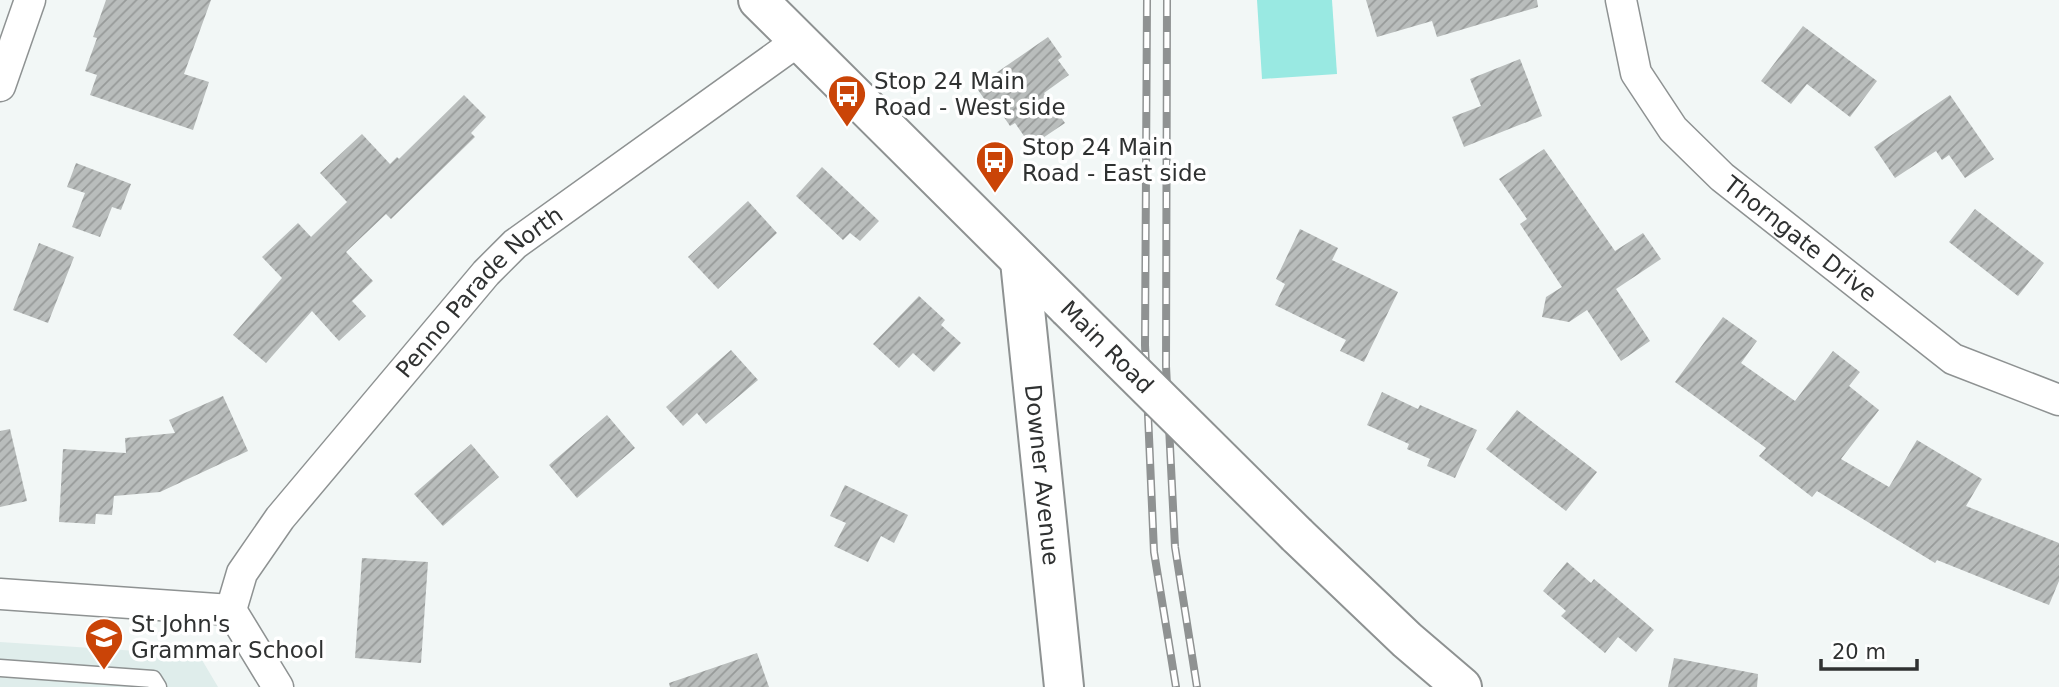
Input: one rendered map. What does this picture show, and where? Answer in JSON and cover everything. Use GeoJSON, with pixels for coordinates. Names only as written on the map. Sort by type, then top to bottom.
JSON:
{"type":"FeatureCollection","features":[{"type":"Feature","properties":{"kind":"main road","name":"Main Road"},"geometry":{"type":"LineString","coordinates":[[758,0],[1297,535],[1407,640],[1462,687]]}},
{"type":"Feature","properties":{"kind":"main road","name":"Downer Avenue"},"geometry":{"type":"LineString","coordinates":[[1020,261],[1064,687]]}},
{"type":"Feature","properties":{"kind":"street"},"geometry":{"type":"LineString","coordinates":[[0,86],[30,0]]}},
{"type":"Feature","properties":{"kind":"street","name":"Thorngate Drive"},"geometry":{"type":"LineString","coordinates":[[1621,0],[1636,73],[1673,129],[1722,177],[1953,359],[2059,400]]}},
{"type":"Feature","properties":{"kind":"street","name":"Penno Parade North"},"geometry":{"type":"LineString","coordinates":[[231,610],[242,573],[280,518],[486,273],[514,244],[798,41]]}},
{"type":"Feature","properties":{"kind":"street"},"geometry":{"type":"LineString","coordinates":[[0,594],[231,610],[278,687]]}},
{"type":"Feature","properties":{"kind":"lane"},"geometry":{"type":"LineString","coordinates":[[0,668],[153,679],[158,687]]}},
{"type":"Feature","properties":{"kind":"lane"},"geometry":{"type":"LineString","coordinates":[[59,672],[68,687]]}},
{"type":"Feature","properties":{"kind":"shaded area"},"geometry":{"type":"Polygon","coordinates":[[[1257,0],[1332,0],[1337,74],[1262,79],[1257,0]]]}},
{"type":"Feature","properties":{"kind":"shaded area","name":"St John's Grammar School"},"geometry":{"type":"Polygon","coordinates":[[[0,642],[199,655],[218,687],[0,687],[0,642]]]}},
{"type":"Feature","properties":{"kind":"building"},"geometry":{"type":"Polygon","coordinates":[[[106,0],[211,0],[184,74],[209,82],[193,130],[90,95],[97,75],[85,71],[97,38],[93,37],[106,0]]]}},
{"type":"Feature","properties":{"kind":"building"},"geometry":{"type":"Polygon","coordinates":[[[1366,0],[1537,0],[1538,7],[1437,37],[1432,21],[1377,37],[1366,0]]]}},
{"type":"Feature","properties":{"kind":"building"},"geometry":{"type":"Polygon","coordinates":[[[1803,26],[1877,81],[1850,117],[1807,84],[1791,104],[1761,81],[1803,26]]]}},
{"type":"Feature","properties":{"kind":"building"},"geometry":{"type":"Polygon","coordinates":[[[1048,37],[1062,57],[1058,60],[1069,75],[1044,93],[1065,123],[1031,146],[1015,123],[1010,126],[999,110],[994,113],[976,87],[1048,37]]]}},
{"type":"Feature","properties":{"kind":"building"},"geometry":{"type":"Polygon","coordinates":[[[1520,59],[1542,116],[1464,147],[1452,117],[1481,106],[1470,79],[1520,59]]]}},
{"type":"Feature","properties":{"kind":"building"},"geometry":{"type":"Polygon","coordinates":[[[464,95],[486,117],[471,133],[475,137],[391,219],[386,214],[346,252],[373,281],[352,301],[366,316],[339,341],[312,311],[266,363],[233,335],[282,278],[262,257],[298,223],[311,237],[347,202],[320,173],[362,134],[390,164],[397,157],[399,159],[464,95]]]}},
{"type":"Feature","properties":{"kind":"building"},"geometry":{"type":"Polygon","coordinates":[[[1950,95],[1994,159],[1965,178],[1949,155],[1942,160],[1936,151],[1895,178],[1874,147],[1950,95]]]}},
{"type":"Feature","properties":{"kind":"building"},"geometry":{"type":"Polygon","coordinates":[[[1544,149],[1615,251],[1643,233],[1661,259],[1616,289],[1650,341],[1621,361],[1587,310],[1569,322],[1542,317],[1546,297],[1562,287],[1520,224],[1527,219],[1499,179],[1544,149]]]}},
{"type":"Feature","properties":{"kind":"building"},"geometry":{"type":"Polygon","coordinates":[[[76,163],[131,184],[121,210],[112,207],[100,237],[72,227],[85,193],[67,187],[76,163]]]}},
{"type":"Feature","properties":{"kind":"building"},"geometry":{"type":"Polygon","coordinates":[[[822,167],[879,221],[860,241],[850,233],[843,240],[796,196],[822,167]]]}},
{"type":"Feature","properties":{"kind":"building"},"geometry":{"type":"Polygon","coordinates":[[[748,201],[777,233],[718,289],[688,257],[748,201]]]}},
{"type":"Feature","properties":{"kind":"building"},"geometry":{"type":"Polygon","coordinates":[[[1975,209],[2044,263],[2018,296],[1949,242],[1975,209]]]}},
{"type":"Feature","properties":{"kind":"building"},"geometry":{"type":"Polygon","coordinates":[[[1300,229],[1338,248],[1332,260],[1398,292],[1364,362],[1340,351],[1346,340],[1275,305],[1285,284],[1276,279],[1300,229]]]}},
{"type":"Feature","properties":{"kind":"building"},"geometry":{"type":"Polygon","coordinates":[[[39,243],[74,257],[48,323],[13,310],[39,243]]]}},
{"type":"Feature","properties":{"kind":"building"},"geometry":{"type":"Polygon","coordinates":[[[919,296],[945,320],[941,325],[961,343],[934,372],[913,353],[899,368],[873,344],[919,296]]]}},
{"type":"Feature","properties":{"kind":"building"},"geometry":{"type":"Polygon","coordinates":[[[1723,317],[1757,341],[1741,363],[1795,401],[1833,351],[1860,372],[1849,386],[1879,410],[1841,459],[1889,487],[1917,440],[1982,479],[1966,506],[2059,543],[2059,581],[2049,605],[1937,560],[1935,563],[1817,491],[1812,497],[1759,456],[1766,448],[1675,382],[1723,317]]]}},
{"type":"Feature","properties":{"kind":"building"},"geometry":{"type":"Polygon","coordinates":[[[731,350],[758,380],[706,424],[697,413],[683,426],[666,407],[731,350]]]}},
{"type":"Feature","properties":{"kind":"building"},"geometry":{"type":"Polygon","coordinates":[[[1382,392],[1418,409],[1420,405],[1477,430],[1455,478],[1427,466],[1430,459],[1407,449],[1409,444],[1367,425],[1382,392]]]}},
{"type":"Feature","properties":{"kind":"building"},"geometry":{"type":"Polygon","coordinates":[[[223,396],[248,451],[160,492],[114,496],[112,515],[96,514],[95,524],[59,522],[63,449],[126,453],[125,438],[175,433],[169,420],[223,396]]]}},
{"type":"Feature","properties":{"kind":"building"},"geometry":{"type":"Polygon","coordinates":[[[1517,410],[1597,472],[1566,511],[1486,449],[1517,410]]]}},
{"type":"Feature","properties":{"kind":"building"},"geometry":{"type":"Polygon","coordinates":[[[607,415],[635,448],[577,498],[549,465],[607,415]]]}},
{"type":"Feature","properties":{"kind":"building"},"geometry":{"type":"Polygon","coordinates":[[[10,429],[27,501],[0,507],[0,431],[10,429]]]}},
{"type":"Feature","properties":{"kind":"building"},"geometry":{"type":"Polygon","coordinates":[[[471,444],[499,477],[443,526],[414,494],[471,444]]]}},
{"type":"Feature","properties":{"kind":"building"},"geometry":{"type":"Polygon","coordinates":[[[845,485],[908,515],[894,543],[881,536],[868,562],[834,546],[846,523],[830,516],[845,485]]]}},
{"type":"Feature","properties":{"kind":"building"},"geometry":{"type":"Polygon","coordinates":[[[362,558],[428,562],[421,663],[355,658],[362,558]]]}},
{"type":"Feature","properties":{"kind":"building"},"geometry":{"type":"Polygon","coordinates":[[[1567,562],[1591,583],[1594,579],[1654,630],[1636,652],[1618,637],[1605,653],[1561,616],[1566,611],[1543,591],[1567,562]]]}},
{"type":"Feature","properties":{"kind":"building"},"geometry":{"type":"Polygon","coordinates":[[[757,653],[769,687],[670,687],[669,683],[757,653]]]}},
{"type":"Feature","properties":{"kind":"building"},"geometry":{"type":"Polygon","coordinates":[[[1674,658],[1758,674],[1757,687],[1668,687],[1674,658]]]}},
{"type":"Feature","properties":{"kind":"railway"},"geometry":{"type":"LineString","coordinates":[[1147,0],[1145,345],[1154,552],[1176,687]]}},
{"type":"Feature","properties":{"kind":"railway"},"geometry":{"type":"LineString","coordinates":[[1167,0],[1166,366],[1175,547],[1197,687]]}},
{"type":"Feature","properties":{"kind":"place","name":"Stop 24 Main Road - West side"},"geometry":{"type":"Point","coordinates":[847,128]}},
{"type":"Feature","properties":{"kind":"place","name":"Stop 24 Main Road - East side"},"geometry":{"type":"Point","coordinates":[995,194]}},
{"type":"Feature","properties":{"kind":"place","name":"St John's Grammar School"},"geometry":{"type":"Point","coordinates":[104,671]}}]}
